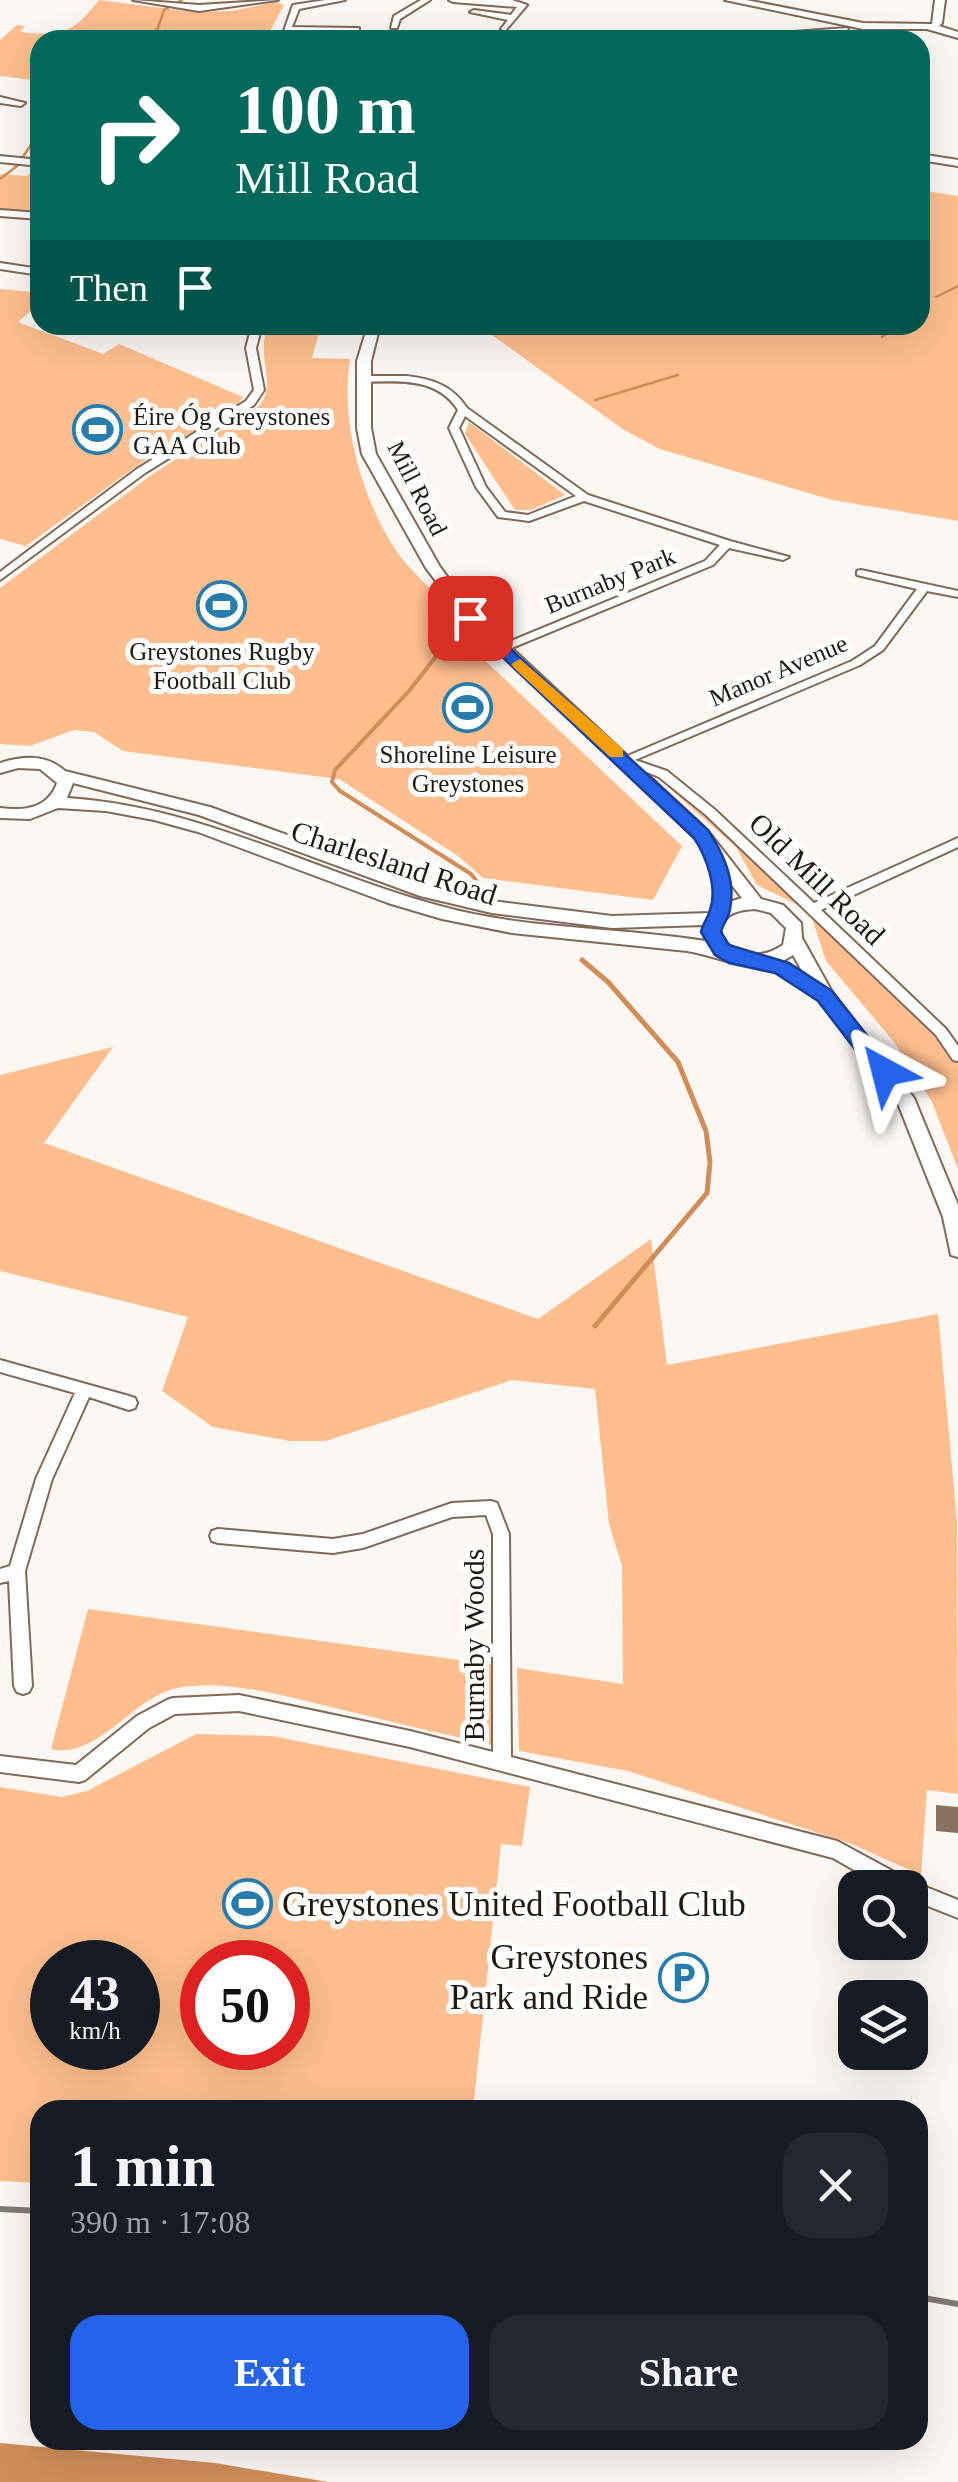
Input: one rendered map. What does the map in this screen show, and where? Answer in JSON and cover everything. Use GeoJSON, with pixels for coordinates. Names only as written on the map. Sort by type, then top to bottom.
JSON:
{"type":"FeatureCollection","features":[{"type":"Feature","properties":{"kind":"main road"},"geometry":{"type":"LineString","coordinates":[[138,0],[190,8],[273,0]]}},
{"type":"Feature","properties":{"kind":"main road"},"geometry":{"type":"LineString","coordinates":[[730,0],[856,26]]}},
{"type":"Feature","properties":{"kind":"main road"},"geometry":{"type":"LineString","coordinates":[[936,26],[940,0]]}},
{"type":"Feature","properties":{"kind":"main road"},"geometry":{"type":"LineString","coordinates":[[819,30],[936,26],[958,35]]}},
{"type":"Feature","properties":{"kind":"main road","name":"Mill Road"},"geometry":{"type":"LineString","coordinates":[[372,335],[363,379],[369,454],[392,500],[442,580],[470,618],[701,834],[755,903]]}},
{"type":"Feature","properties":{"kind":"main road","name":"Charlesland Road"},"geometry":{"type":"LineString","coordinates":[[1,767],[42,763],[62,775],[221,816],[426,892],[492,908],[612,922],[717,916]]}},
{"type":"Feature","properties":{"kind":"main road"},"geometry":{"type":"LineString","coordinates":[[55,803],[64,791],[62,775]]}},
{"type":"Feature","properties":{"kind":"main road","name":"Charlesland Road"},"geometry":{"type":"LineString","coordinates":[[0,813],[25,815],[55,803],[104,804],[220,833],[380,894],[492,926],[722,950]]}},
{"type":"Feature","properties":{"kind":"main road"},"geometry":{"type":"LineString","coordinates":[[715,856],[717,916],[711,932],[722,950],[744,960],[764,961],[785,954],[795,942]]}},
{"type":"Feature","properties":{"kind":"main road"},"geometry":{"type":"LineString","coordinates":[[717,916],[755,903],[784,913],[794,926],[795,942],[825,996],[904,1098],[955,1217],[958,1249]]}},
{"type":"Feature","properties":{"kind":"main road"},"geometry":{"type":"LineString","coordinates":[[764,961],[825,996]]}},
{"type":"Feature","properties":{"kind":"street"},"geometry":{"type":"LineString","coordinates":[[341,0],[296,7],[287,28],[356,30]]}},
{"type":"Feature","properties":{"kind":"street"},"geometry":{"type":"LineString","coordinates":[[394,26],[397,18],[426,0]]}},
{"type":"Feature","properties":{"kind":"street"},"geometry":{"type":"LineString","coordinates":[[453,0],[524,5],[504,30]]}},
{"type":"Feature","properties":{"kind":"street"},"geometry":{"type":"LineString","coordinates":[[474,12],[513,18]]}},
{"type":"Feature","properties":{"kind":"street"},"geometry":{"type":"LineString","coordinates":[[0,100],[21,102]]}},
{"type":"Feature","properties":{"kind":"street"},"geometry":{"type":"LineString","coordinates":[[0,159],[30,162]]}},
{"type":"Feature","properties":{"kind":"street"},"geometry":{"type":"LineString","coordinates":[[930,159],[958,163]]}},
{"type":"Feature","properties":{"kind":"street"},"geometry":{"type":"LineString","coordinates":[[0,213],[30,215]]}},
{"type":"Feature","properties":{"kind":"street"},"geometry":{"type":"LineString","coordinates":[[0,266],[30,270]]}},
{"type":"Feature","properties":{"kind":"street"},"geometry":{"type":"LineString","coordinates":[[0,576],[141,471],[250,403],[259,390],[251,348],[254,335]]}},
{"type":"Feature","properties":{"kind":"street","name":"Burnaby Park"},"geometry":{"type":"LineString","coordinates":[[363,379],[436,383],[456,396],[463,410],[584,497],[727,544],[783,557]]}},
{"type":"Feature","properties":{"kind":"street"},"geometry":{"type":"LineString","coordinates":[[463,410],[454,428],[481,486],[502,515],[529,518],[584,497]]}},
{"type":"Feature","properties":{"kind":"street","name":"Burnaby Park"},"geometry":{"type":"LineString","coordinates":[[503,648],[709,564],[727,544]]}},
{"type":"Feature","properties":{"kind":"street"},"geometry":{"type":"LineString","coordinates":[[861,573],[958,594]]}},
{"type":"Feature","properties":{"kind":"street","name":"Manor Avenue"},"geometry":{"type":"LineString","coordinates":[[624,760],[856,664],[879,648],[924,587]]}},
{"type":"Feature","properties":{"kind":"street","name":"Old Mill Road"},"geometry":{"type":"LineString","coordinates":[[624,760],[663,774],[762,858],[941,1032],[958,1056]]}},
{"type":"Feature","properties":{"kind":"street"},"geometry":{"type":"LineString","coordinates":[[812,909],[958,842]]}},
{"type":"Feature","properties":{"kind":"street"},"geometry":{"type":"LineString","coordinates":[[941,1032],[958,1024]]}},
{"type":"Feature","properties":{"kind":"street"},"geometry":{"type":"LineString","coordinates":[[0,1366],[129,1402]]}},
{"type":"Feature","properties":{"kind":"street"},"geometry":{"type":"LineString","coordinates":[[23,1686],[8,1574],[44,1479],[85,1389]]}},
{"type":"Feature","properties":{"kind":"street","name":"Burnaby Woods"},"geometry":{"type":"LineString","coordinates":[[218,1536],[333,1546],[363,1541],[452,1510],[492,1508],[501,1534],[502,1764]]}},
{"type":"Feature","properties":{"kind":"street"},"geometry":{"type":"LineString","coordinates":[[0,1764],[79,1774],[143,1722],[173,1706],[239,1703],[410,1739],[837,1850],[873,1870]]}},
{"type":"Feature","properties":{"kind":"street"},"geometry":{"type":"LineString","coordinates":[[928,1897],[958,1909]]}},
{"type":"Feature","properties":{"kind":"shaded area"},"geometry":{"type":"Polygon","coordinates":[[[99,0],[194,12],[231,11],[277,2],[284,5],[271,30],[67,30],[99,0]]]}},
{"type":"Feature","properties":{"kind":"shaded area"},"geometry":{"type":"Polygon","coordinates":[[[17,25],[25,26],[20,32],[30,33],[30,80],[0,76],[0,40],[17,25]]]}},
{"type":"Feature","properties":{"kind":"shaded area"},"geometry":{"type":"Polygon","coordinates":[[[30,173],[30,212],[0,211],[0,174],[30,173]]]}},
{"type":"Feature","properties":{"kind":"shaded area"},"geometry":{"type":"Polygon","coordinates":[[[930,192],[958,196],[958,521],[832,500],[660,449],[624,430],[492,335],[930,335],[930,192]]]}},
{"type":"Feature","properties":{"kind":"shaded area","name":"Éire Óg Greystones GAA Club"},"geometry":{"type":"Polygon","coordinates":[[[0,289],[30,292],[30,312],[18,322],[30,327],[30,335],[53,335],[103,354],[119,344],[243,397],[233,410],[159,450],[26,546],[0,539],[0,289]]]}},
{"type":"Feature","properties":{"kind":"shaded area","name":"Greystones Rugby Football Club"},"geometry":{"type":"Polygon","coordinates":[[[265,335],[318,335],[312,358],[350,359],[351,434],[364,485],[385,531],[405,563],[451,614],[461,638],[682,846],[653,900],[483,878],[458,856],[339,779],[123,751],[94,732],[74,730],[30,746],[0,744],[0,588],[154,473],[259,406],[267,389],[265,335]]]}},
{"type":"Feature","properties":{"kind":"shaded area"},"geometry":{"type":"Polygon","coordinates":[[[469,422],[565,495],[531,510],[515,510],[465,434],[469,422]]]}},
{"type":"Feature","properties":{"kind":"shaded area"},"geometry":{"type":"Polygon","coordinates":[[[671,785],[702,808],[925,1023],[958,1064],[958,1169],[932,1102],[894,1042],[826,961],[812,918],[802,907],[757,885],[736,847],[668,787],[671,785]]]}},
{"type":"Feature","properties":{"kind":"shaded area"},"geometry":{"type":"Polygon","coordinates":[[[113,1047],[44,1143],[538,1319],[651,1239],[667,1365],[938,1314],[957,1522],[958,1794],[927,1790],[921,1870],[910,1870],[849,1843],[628,1771],[519,1751],[517,1668],[623,1684],[622,1566],[609,1524],[595,1389],[512,1380],[326,1441],[290,1441],[213,1427],[162,1391],[188,1317],[0,1271],[0,1075],[113,1047]]]}},
{"type":"Feature","properties":{"kind":"shaded area"},"geometry":{"type":"Polygon","coordinates":[[[88,1609],[495,1665],[492,1745],[277,1694],[215,1685],[177,1688],[160,1694],[84,1746],[51,1749],[88,1609]]]}},
{"type":"Feature","properties":{"kind":"shaded area","name":"Greystones United Football Club"},"geometry":{"type":"Polygon","coordinates":[[[196,1734],[272,1736],[530,1787],[522,1846],[501,1844],[474,2100],[30,2100],[30,2182],[0,2181],[0,1787],[62,1797],[87,1791],[196,1734]]]}},
{"type":"Feature","properties":{"kind":"shaded area"},"geometry":{"type":"Polygon","coordinates":[[[0,2443],[30,2446],[30,2450],[75,2450],[215,2463],[328,2482],[0,2482],[0,2443]]]}},
{"type":"Feature","properties":{"kind":"building"},"geometry":{"type":"Polygon","coordinates":[[[936,1805],[958,1807],[958,1833],[936,1831],[936,1805]]]}},
{"type":"Feature","properties":{"kind":"waterway"},"geometry":{"type":"LineString","coordinates":[[156,30],[164,10],[182,0]]}},
{"type":"Feature","properties":{"kind":"waterway"},"geometry":{"type":"LineString","coordinates":[[0,179],[17,166],[30,146]]}},
{"type":"Feature","properties":{"kind":"waterway"},"geometry":{"type":"LineString","coordinates":[[936,297],[958,286]]}},
{"type":"Feature","properties":{"kind":"waterway"},"geometry":{"type":"LineString","coordinates":[[595,400],[678,375]]}},
{"type":"Feature","properties":{"kind":"waterway"},"geometry":{"type":"LineString","coordinates":[[455,632],[409,691],[335,770],[332,782],[340,791],[471,874],[482,888]]}},
{"type":"Feature","properties":{"kind":"waterway"},"geometry":{"type":"LineString","coordinates":[[582,960],[608,982],[678,1062],[706,1131],[710,1162],[707,1193],[595,1326]]}},
{"type":"Feature","properties":{"kind":"railway"},"geometry":{"type":"LineString","coordinates":[[0,2209],[30,2210]]}},
{"type":"Feature","properties":{"kind":"railway"},"geometry":{"type":"LineString","coordinates":[[928,2299],[958,2304]]}},
{"type":"Feature","properties":{"kind":"slow traffic"},"geometry":{"type":"LineString","coordinates":[[520,664],[616,753]]}},
{"type":"Feature","properties":{"kind":"place","name":"Éire Óg Greystones GAA Club"},"geometry":{"type":"Point","coordinates":[98,430]}},
{"type":"Feature","properties":{"kind":"place","name":"Greystones Rugby Football Club"},"geometry":{"type":"Point","coordinates":[222,605]}},
{"type":"Feature","properties":{"kind":"place","name":"Shoreline Leisure Greystones"},"geometry":{"type":"Point","coordinates":[468,708]}},
{"type":"Feature","properties":{"kind":"place","name":"Greystones United Football Club"},"geometry":{"type":"Point","coordinates":[247,1904]}},
{"type":"Feature","properties":{"kind":"place","name":"Greystones Park and Ride"},"geometry":{"type":"Point","coordinates":[683,1977]}},
{"type":"Feature","properties":{"kind":"route"},"geometry":{"type":"LineString","coordinates":[[470,618],[701,834],[715,856],[721,888],[720,912],[711,926],[714,942],[736,958],[764,961],[782,968],[825,996],[885,1072]]}}]}
